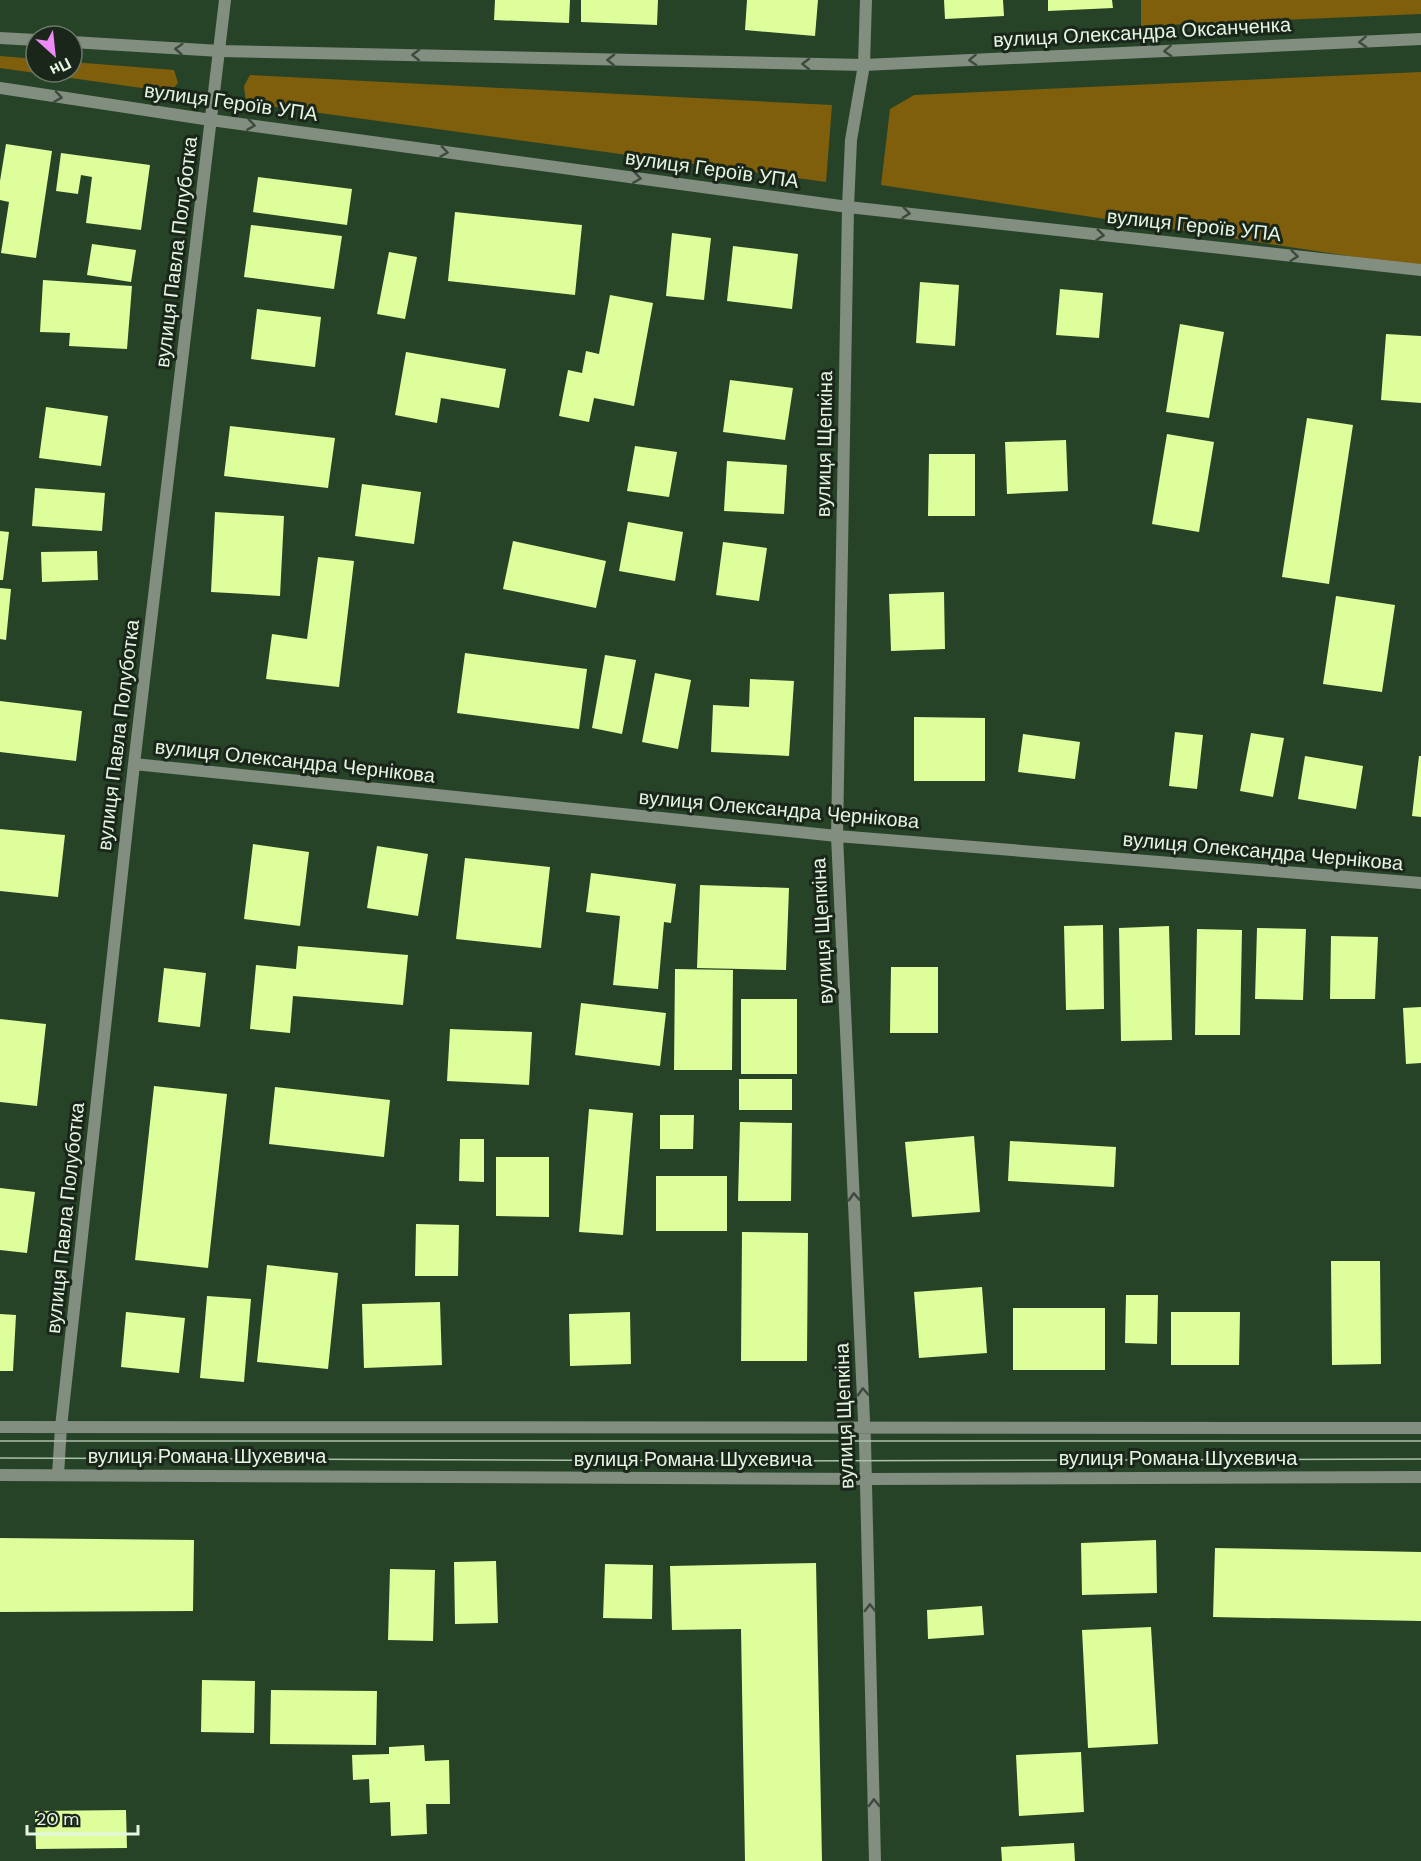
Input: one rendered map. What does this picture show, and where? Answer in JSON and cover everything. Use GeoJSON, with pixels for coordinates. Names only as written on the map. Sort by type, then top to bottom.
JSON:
{"type":"FeatureCollection","features":[{"type":"Feature","properties":{"kind":"street","name":"вулиця Павла Полуботка"},"geometry":{"type":"LineString","coordinates":[[58,1475],[61,1427],[134,764],[225,0]]}},
{"type":"Feature","properties":{"kind":"street","name":"вулиця Щепкіна"},"geometry":{"type":"LineString","coordinates":[[866,0],[864,65],[851,140],[848,207],[837,836],[867,1479],[875,1861]]}},
{"type":"Feature","properties":{"kind":"street"},"geometry":{"type":"LineString","coordinates":[[0,38],[24,39]]}},
{"type":"Feature","properties":{"kind":"street","name":"вулиця Олександра Оксанченка"},"geometry":{"type":"LineString","coordinates":[[864,65],[1421,39]]}},
{"type":"Feature","properties":{"kind":"street"},"geometry":{"type":"LineString","coordinates":[[84,43],[220,51],[864,65]]}},
{"type":"Feature","properties":{"kind":"street","name":"вулиця Героїв УПА"},"geometry":{"type":"LineString","coordinates":[[0,88],[212,120],[848,207],[1421,270]]}},
{"type":"Feature","properties":{"kind":"street","name":"вулиця Олександра Чернікова"},"geometry":{"type":"LineString","coordinates":[[134,764],[837,836],[1421,883]]}},
{"type":"Feature","properties":{"kind":"street","name":"вулиця Романа Шухевича"},"geometry":{"type":"LineString","coordinates":[[0,1426],[1421,1428]]}},
{"type":"Feature","properties":{"kind":"street","name":"вулиця Романа Шухевича"},"geometry":{"type":"LineString","coordinates":[[0,1475],[867,1479],[1421,1477]]}},
{"type":"Feature","properties":{"kind":"shaded area"},"geometry":{"type":"Polygon","coordinates":[[[1141,0],[1421,0],[1421,14],[1141,26],[1141,0]]]}},
{"type":"Feature","properties":{"kind":"shaded area"},"geometry":{"type":"Polygon","coordinates":[[[0,56],[24,58],[24,71],[0,68],[0,56]]]}},
{"type":"Feature","properties":{"kind":"shaded area"},"geometry":{"type":"Polygon","coordinates":[[[84,63],[174,70],[178,83],[170,92],[84,80],[84,63]]]}},
{"type":"Feature","properties":{"kind":"shaded area"},"geometry":{"type":"Polygon","coordinates":[[[1421,72],[1421,267],[881,185],[890,109],[914,95],[1421,72]]]}},
{"type":"Feature","properties":{"kind":"shaded area"},"geometry":{"type":"Polygon","coordinates":[[[250,75],[832,105],[826,182],[246,103],[244,86],[250,75]]]}},
{"type":"Feature","properties":{"kind":"building"},"geometry":{"type":"Polygon","coordinates":[[[495,0],[570,0],[569,23],[494,20],[495,0]]]}},
{"type":"Feature","properties":{"kind":"building"},"geometry":{"type":"Polygon","coordinates":[[[581,0],[658,0],[657,25],[581,22],[581,0]]]}},
{"type":"Feature","properties":{"kind":"building"},"geometry":{"type":"Polygon","coordinates":[[[747,0],[818,0],[815,36],[745,30],[747,0]]]}},
{"type":"Feature","properties":{"kind":"building"},"geometry":{"type":"Polygon","coordinates":[[[944,0],[1003,0],[1004,16],[945,19],[944,0]]]}},
{"type":"Feature","properties":{"kind":"building"},"geometry":{"type":"Polygon","coordinates":[[[1048,0],[1112,0],[1113,8],[1048,11],[1048,0]]]}},
{"type":"Feature","properties":{"kind":"building"},"geometry":{"type":"Polygon","coordinates":[[[6,144],[52,151],[36,258],[1,253],[9,202],[0,200],[0,181],[6,144]]]}},
{"type":"Feature","properties":{"kind":"building"},"geometry":{"type":"Polygon","coordinates":[[[61,153],[150,165],[141,230],[86,223],[92,177],[81,175],[78,194],[56,191],[61,153]]]}},
{"type":"Feature","properties":{"kind":"building"},"geometry":{"type":"Polygon","coordinates":[[[258,177],[352,189],[347,225],[253,212],[258,177]]]}},
{"type":"Feature","properties":{"kind":"building"},"geometry":{"type":"Polygon","coordinates":[[[455,212],[582,225],[575,295],[448,281],[455,212]]]}},
{"type":"Feature","properties":{"kind":"building"},"geometry":{"type":"Polygon","coordinates":[[[251,225],[342,236],[334,289],[244,277],[251,225]]]}},
{"type":"Feature","properties":{"kind":"building"},"geometry":{"type":"Polygon","coordinates":[[[672,233],[711,238],[704,300],[666,296],[672,233]]]}},
{"type":"Feature","properties":{"kind":"building"},"geometry":{"type":"Polygon","coordinates":[[[92,244],[136,250],[131,282],[87,275],[92,244]]]}},
{"type":"Feature","properties":{"kind":"building"},"geometry":{"type":"Polygon","coordinates":[[[733,246],[798,254],[792,309],[727,301],[733,246]]]}},
{"type":"Feature","properties":{"kind":"building"},"geometry":{"type":"Polygon","coordinates":[[[389,252],[417,257],[405,319],[377,314],[389,252]]]}},
{"type":"Feature","properties":{"kind":"building"},"geometry":{"type":"Polygon","coordinates":[[[43,280],[132,286],[127,349],[69,346],[70,333],[40,332],[43,280]]]}},
{"type":"Feature","properties":{"kind":"building"},"geometry":{"type":"Polygon","coordinates":[[[920,282],[959,285],[955,346],[916,343],[920,282]]]}},
{"type":"Feature","properties":{"kind":"building"},"geometry":{"type":"Polygon","coordinates":[[[1060,289],[1103,293],[1099,338],[1056,335],[1060,289]]]}},
{"type":"Feature","properties":{"kind":"building"},"geometry":{"type":"Polygon","coordinates":[[[610,295],[653,303],[634,406],[594,398],[589,422],[559,416],[568,370],[582,373],[586,351],[599,354],[610,295]]]}},
{"type":"Feature","properties":{"kind":"building"},"geometry":{"type":"Polygon","coordinates":[[[257,309],[321,317],[315,367],[251,359],[257,309]]]}},
{"type":"Feature","properties":{"kind":"building"},"geometry":{"type":"Polygon","coordinates":[[[1180,324],[1224,332],[1209,418],[1166,412],[1180,324]]]}},
{"type":"Feature","properties":{"kind":"building"},"geometry":{"type":"Polygon","coordinates":[[[1386,334],[1421,336],[1421,403],[1381,400],[1386,334]]]}},
{"type":"Feature","properties":{"kind":"building"},"geometry":{"type":"Polygon","coordinates":[[[406,352],[506,369],[499,408],[441,398],[437,423],[395,415],[406,352]]]}},
{"type":"Feature","properties":{"kind":"building"},"geometry":{"type":"Polygon","coordinates":[[[730,380],[793,388],[785,440],[723,432],[730,380]]]}},
{"type":"Feature","properties":{"kind":"building"},"geometry":{"type":"Polygon","coordinates":[[[46,407],[108,416],[101,466],[39,458],[46,407]]]}},
{"type":"Feature","properties":{"kind":"building"},"geometry":{"type":"Polygon","coordinates":[[[1307,418],[1353,425],[1329,584],[1282,577],[1307,418]]]}},
{"type":"Feature","properties":{"kind":"building"},"geometry":{"type":"Polygon","coordinates":[[[230,426],[335,438],[328,488],[224,476],[230,426]]]}},
{"type":"Feature","properties":{"kind":"building"},"geometry":{"type":"Polygon","coordinates":[[[1167,434],[1214,442],[1199,532],[1152,524],[1167,434]]]}},
{"type":"Feature","properties":{"kind":"building"},"geometry":{"type":"Polygon","coordinates":[[[1066,440],[1068,491],[1007,494],[1005,442],[1066,440]]]}},
{"type":"Feature","properties":{"kind":"building"},"geometry":{"type":"Polygon","coordinates":[[[635,446],[677,452],[669,497],[627,491],[635,446]]]}},
{"type":"Feature","properties":{"kind":"building"},"geometry":{"type":"Polygon","coordinates":[[[929,454],[975,454],[975,516],[928,516],[929,454]]]}},
{"type":"Feature","properties":{"kind":"building"},"geometry":{"type":"Polygon","coordinates":[[[727,461],[787,465],[784,514],[724,511],[727,461]]]}},
{"type":"Feature","properties":{"kind":"building"},"geometry":{"type":"Polygon","coordinates":[[[362,484],[421,492],[414,544],[355,536],[362,484]]]}},
{"type":"Feature","properties":{"kind":"building"},"geometry":{"type":"Polygon","coordinates":[[[35,488],[105,493],[102,531],[32,526],[35,488]]]}},
{"type":"Feature","properties":{"kind":"building"},"geometry":{"type":"Polygon","coordinates":[[[215,512],[284,516],[280,596],[211,592],[215,512]]]}},
{"type":"Feature","properties":{"kind":"building"},"geometry":{"type":"Polygon","coordinates":[[[628,522],[683,532],[675,581],[619,571],[628,522]]]}},
{"type":"Feature","properties":{"kind":"building"},"geometry":{"type":"Polygon","coordinates":[[[0,531],[9,532],[3,580],[0,580],[0,531]]]}},
{"type":"Feature","properties":{"kind":"building"},"geometry":{"type":"Polygon","coordinates":[[[513,541],[606,561],[596,608],[503,589],[513,541]]]}},
{"type":"Feature","properties":{"kind":"building"},"geometry":{"type":"Polygon","coordinates":[[[723,542],[767,548],[759,601],[716,595],[723,542]]]}},
{"type":"Feature","properties":{"kind":"building"},"geometry":{"type":"Polygon","coordinates":[[[97,551],[98,580],[42,582],[41,552],[97,551]]]}},
{"type":"Feature","properties":{"kind":"building"},"geometry":{"type":"Polygon","coordinates":[[[318,557],[354,561],[339,687],[266,679],[272,634],[307,639],[318,557]]]}},
{"type":"Feature","properties":{"kind":"building"},"geometry":{"type":"Polygon","coordinates":[[[0,588],[11,589],[6,640],[0,639],[0,588]]]}},
{"type":"Feature","properties":{"kind":"building"},"geometry":{"type":"Polygon","coordinates":[[[944,592],[945,649],[891,651],[889,594],[944,592]]]}},
{"type":"Feature","properties":{"kind":"building"},"geometry":{"type":"Polygon","coordinates":[[[1336,596],[1395,605],[1382,692],[1323,684],[1336,596]]]}},
{"type":"Feature","properties":{"kind":"building"},"geometry":{"type":"Polygon","coordinates":[[[465,653],[587,669],[579,729],[457,713],[465,653]]]}},
{"type":"Feature","properties":{"kind":"building"},"geometry":{"type":"Polygon","coordinates":[[[605,655],[636,660],[622,734],[592,728],[605,655]]]}},
{"type":"Feature","properties":{"kind":"building"},"geometry":{"type":"Polygon","coordinates":[[[655,673],[691,680],[678,749],[642,742],[655,673]]]}},
{"type":"Feature","properties":{"kind":"building"},"geometry":{"type":"Polygon","coordinates":[[[750,679],[794,681],[789,756],[711,752],[713,705],[749,707],[750,679]]]}},
{"type":"Feature","properties":{"kind":"building"},"geometry":{"type":"Polygon","coordinates":[[[0,701],[82,711],[76,761],[0,752],[0,701]]]}},
{"type":"Feature","properties":{"kind":"building"},"geometry":{"type":"Polygon","coordinates":[[[914,717],[985,718],[985,781],[914,781],[914,717]]]}},
{"type":"Feature","properties":{"kind":"building"},"geometry":{"type":"Polygon","coordinates":[[[1175,732],[1203,735],[1197,789],[1169,786],[1175,732]]]}},
{"type":"Feature","properties":{"kind":"building"},"geometry":{"type":"Polygon","coordinates":[[[1251,733],[1284,738],[1273,797],[1240,791],[1251,733]]]}},
{"type":"Feature","properties":{"kind":"building"},"geometry":{"type":"Polygon","coordinates":[[[1023,734],[1080,742],[1075,779],[1018,772],[1023,734]]]}},
{"type":"Feature","properties":{"kind":"building"},"geometry":{"type":"Polygon","coordinates":[[[1305,756],[1363,766],[1356,809],[1298,799],[1305,756]]]}},
{"type":"Feature","properties":{"kind":"building"},"geometry":{"type":"Polygon","coordinates":[[[1419,756],[1421,756],[1421,817],[1412,816],[1419,756]]]}},
{"type":"Feature","properties":{"kind":"building"},"geometry":{"type":"Polygon","coordinates":[[[0,829],[65,835],[58,897],[0,891],[0,829]]]}},
{"type":"Feature","properties":{"kind":"building"},"geometry":{"type":"Polygon","coordinates":[[[253,844],[309,852],[300,926],[244,919],[253,844]]]}},
{"type":"Feature","properties":{"kind":"building"},"geometry":{"type":"Polygon","coordinates":[[[377,846],[428,854],[418,916],[367,908],[377,846]]]}},
{"type":"Feature","properties":{"kind":"building"},"geometry":{"type":"Polygon","coordinates":[[[465,858],[550,867],[541,948],[456,939],[465,858]]]}},
{"type":"Feature","properties":{"kind":"building"},"geometry":{"type":"Polygon","coordinates":[[[591,873],[676,884],[671,923],[664,922],[658,989],[613,985],[620,916],[586,912],[591,873]]]}},
{"type":"Feature","properties":{"kind":"building"},"geometry":{"type":"Polygon","coordinates":[[[700,885],[789,888],[786,970],[697,968],[700,885]]]}},
{"type":"Feature","properties":{"kind":"building"},"geometry":{"type":"Polygon","coordinates":[[[1103,925],[1104,1009],[1066,1010],[1064,926],[1103,925]]]}},
{"type":"Feature","properties":{"kind":"building"},"geometry":{"type":"Polygon","coordinates":[[[1169,926],[1172,1040],[1121,1041],[1119,928],[1169,926]]]}},
{"type":"Feature","properties":{"kind":"building"},"geometry":{"type":"Polygon","coordinates":[[[1257,928],[1306,929],[1303,1000],[1255,999],[1257,928]]]}},
{"type":"Feature","properties":{"kind":"building"},"geometry":{"type":"Polygon","coordinates":[[[1197,929],[1242,930],[1240,1035],[1195,1035],[1197,929]]]}},
{"type":"Feature","properties":{"kind":"building"},"geometry":{"type":"Polygon","coordinates":[[[1331,936],[1378,937],[1375,999],[1330,999],[1331,936]]]}},
{"type":"Feature","properties":{"kind":"building"},"geometry":{"type":"Polygon","coordinates":[[[298,946],[408,955],[403,1005],[293,996],[290,1033],[250,1029],[256,965],[296,969],[298,946]]]}},
{"type":"Feature","properties":{"kind":"building"},"geometry":{"type":"Polygon","coordinates":[[[891,967],[938,967],[938,1033],[890,1033],[891,967]]]}},
{"type":"Feature","properties":{"kind":"building"},"geometry":{"type":"Polygon","coordinates":[[[164,968],[206,973],[200,1027],[158,1022],[164,968]]]}},
{"type":"Feature","properties":{"kind":"building"},"geometry":{"type":"Polygon","coordinates":[[[675,969],[733,970],[732,1070],[674,1070],[675,969]]]}},
{"type":"Feature","properties":{"kind":"building"},"geometry":{"type":"Polygon","coordinates":[[[741,999],[797,999],[797,1074],[741,1074],[741,999]]]}},
{"type":"Feature","properties":{"kind":"building"},"geometry":{"type":"Polygon","coordinates":[[[581,1003],[666,1013],[660,1066],[575,1055],[581,1003]]]}},
{"type":"Feature","properties":{"kind":"building"},"geometry":{"type":"Polygon","coordinates":[[[1421,1007],[1421,1063],[1406,1064],[1403,1008],[1421,1007]]]}},
{"type":"Feature","properties":{"kind":"building"},"geometry":{"type":"Polygon","coordinates":[[[0,1019],[46,1024],[37,1106],[0,1102],[0,1019]]]}},
{"type":"Feature","properties":{"kind":"building"},"geometry":{"type":"Polygon","coordinates":[[[450,1029],[532,1032],[529,1085],[447,1081],[450,1029]]]}},
{"type":"Feature","properties":{"kind":"building"},"geometry":{"type":"Polygon","coordinates":[[[739,1079],[792,1079],[792,1110],[739,1110],[739,1079]]]}},
{"type":"Feature","properties":{"kind":"building"},"geometry":{"type":"Polygon","coordinates":[[[154,1086],[227,1094],[208,1268],[135,1260],[154,1086]]]}},
{"type":"Feature","properties":{"kind":"building"},"geometry":{"type":"Polygon","coordinates":[[[275,1087],[390,1100],[384,1157],[269,1144],[275,1087]]]}},
{"type":"Feature","properties":{"kind":"building"},"geometry":{"type":"Polygon","coordinates":[[[589,1109],[633,1113],[623,1235],[579,1232],[589,1109]]]}},
{"type":"Feature","properties":{"kind":"building"},"geometry":{"type":"Polygon","coordinates":[[[660,1115],[694,1115],[693,1149],[660,1149],[660,1115]]]}},
{"type":"Feature","properties":{"kind":"building"},"geometry":{"type":"Polygon","coordinates":[[[740,1122],[792,1123],[791,1201],[738,1201],[740,1122]]]}},
{"type":"Feature","properties":{"kind":"building"},"geometry":{"type":"Polygon","coordinates":[[[974,1136],[980,1212],[912,1217],[905,1142],[974,1136]]]}},
{"type":"Feature","properties":{"kind":"building"},"geometry":{"type":"Polygon","coordinates":[[[460,1139],[484,1139],[484,1182],[459,1181],[460,1139]]]}},
{"type":"Feature","properties":{"kind":"building"},"geometry":{"type":"Polygon","coordinates":[[[1010,1141],[1116,1147],[1114,1187],[1008,1181],[1010,1141]]]}},
{"type":"Feature","properties":{"kind":"building"},"geometry":{"type":"Polygon","coordinates":[[[496,1157],[549,1157],[549,1217],[496,1216],[496,1157]]]}},
{"type":"Feature","properties":{"kind":"building"},"geometry":{"type":"Polygon","coordinates":[[[656,1176],[727,1176],[727,1231],[656,1231],[656,1176]]]}},
{"type":"Feature","properties":{"kind":"building"},"geometry":{"type":"Polygon","coordinates":[[[0,1188],[35,1192],[27,1253],[0,1250],[0,1188]]]}},
{"type":"Feature","properties":{"kind":"building"},"geometry":{"type":"Polygon","coordinates":[[[416,1224],[459,1225],[458,1276],[415,1276],[416,1224]]]}},
{"type":"Feature","properties":{"kind":"building"},"geometry":{"type":"Polygon","coordinates":[[[742,1232],[808,1233],[807,1361],[741,1361],[742,1232]]]}},
{"type":"Feature","properties":{"kind":"building"},"geometry":{"type":"Polygon","coordinates":[[[1331,1261],[1380,1261],[1381,1364],[1332,1365],[1331,1261]]]}},
{"type":"Feature","properties":{"kind":"building"},"geometry":{"type":"Polygon","coordinates":[[[267,1265],[338,1273],[328,1369],[257,1362],[267,1265]]]}},
{"type":"Feature","properties":{"kind":"building"},"geometry":{"type":"Polygon","coordinates":[[[982,1287],[987,1353],[919,1358],[914,1292],[982,1287]]]}},
{"type":"Feature","properties":{"kind":"building"},"geometry":{"type":"Polygon","coordinates":[[[1126,1295],[1158,1295],[1157,1344],[1125,1343],[1126,1295]]]}},
{"type":"Feature","properties":{"kind":"building"},"geometry":{"type":"Polygon","coordinates":[[[207,1296],[251,1299],[244,1382],[200,1378],[207,1296]]]}},
{"type":"Feature","properties":{"kind":"building"},"geometry":{"type":"Polygon","coordinates":[[[440,1302],[442,1365],[364,1368],[362,1304],[440,1302]]]}},
{"type":"Feature","properties":{"kind":"building"},"geometry":{"type":"Polygon","coordinates":[[[1013,1308],[1105,1308],[1105,1370],[1013,1370],[1013,1308]]]}},
{"type":"Feature","properties":{"kind":"building"},"geometry":{"type":"Polygon","coordinates":[[[126,1312],[185,1318],[179,1373],[121,1367],[126,1312]]]}},
{"type":"Feature","properties":{"kind":"building"},"geometry":{"type":"Polygon","coordinates":[[[630,1312],[631,1364],[570,1366],[569,1314],[630,1312]]]}},
{"type":"Feature","properties":{"kind":"building"},"geometry":{"type":"Polygon","coordinates":[[[1171,1312],[1240,1312],[1239,1365],[1171,1365],[1171,1312]]]}},
{"type":"Feature","properties":{"kind":"building"},"geometry":{"type":"Polygon","coordinates":[[[0,1314],[16,1315],[13,1371],[0,1371],[0,1314]]]}},
{"type":"Feature","properties":{"kind":"building"},"geometry":{"type":"Polygon","coordinates":[[[0,1538],[194,1540],[193,1611],[0,1612],[0,1538]]]}},
{"type":"Feature","properties":{"kind":"building"},"geometry":{"type":"Polygon","coordinates":[[[1156,1540],[1157,1593],[1082,1595],[1081,1543],[1156,1540]]]}},
{"type":"Feature","properties":{"kind":"building"},"geometry":{"type":"Polygon","coordinates":[[[1215,1548],[1421,1552],[1421,1621],[1213,1617],[1215,1548]]]}},
{"type":"Feature","properties":{"kind":"building"},"geometry":{"type":"Polygon","coordinates":[[[496,1561],[498,1623],[455,1624],[454,1562],[496,1561]]]}},
{"type":"Feature","properties":{"kind":"building"},"geometry":{"type":"Polygon","coordinates":[[[816,1563],[822,1861],[745,1861],[741,1629],[672,1630],[670,1566],[816,1563]]]}},
{"type":"Feature","properties":{"kind":"building"},"geometry":{"type":"Polygon","coordinates":[[[605,1564],[653,1565],[652,1619],[603,1618],[605,1564]]]}},
{"type":"Feature","properties":{"kind":"building"},"geometry":{"type":"Polygon","coordinates":[[[390,1569],[435,1570],[433,1641],[388,1640],[390,1569]]]}},
{"type":"Feature","properties":{"kind":"building"},"geometry":{"type":"Polygon","coordinates":[[[982,1606],[984,1635],[928,1639],[927,1610],[982,1606]]]}},
{"type":"Feature","properties":{"kind":"building"},"geometry":{"type":"Polygon","coordinates":[[[1151,1627],[1158,1744],[1088,1748],[1082,1630],[1151,1627]]]}},
{"type":"Feature","properties":{"kind":"building"},"geometry":{"type":"Polygon","coordinates":[[[202,1680],[255,1681],[254,1733],[201,1732],[202,1680]]]}},
{"type":"Feature","properties":{"kind":"building"},"geometry":{"type":"Polygon","coordinates":[[[271,1690],[377,1691],[376,1745],[270,1744],[271,1690]]]}},
{"type":"Feature","properties":{"kind":"building"},"geometry":{"type":"Polygon","coordinates":[[[424,1745],[425,1761],[449,1760],[450,1804],[426,1804],[427,1834],[391,1836],[390,1802],[370,1803],[369,1779],[353,1780],[352,1755],[389,1754],[389,1747],[424,1745]]]}},
{"type":"Feature","properties":{"kind":"building"},"geometry":{"type":"Polygon","coordinates":[[[1081,1752],[1084,1812],[1019,1816],[1016,1755],[1081,1752]]]}},
{"type":"Feature","properties":{"kind":"building"},"geometry":{"type":"Polygon","coordinates":[[[126,1810],[127,1848],[36,1849],[35,1811],[126,1810]]]}},
{"type":"Feature","properties":{"kind":"building"},"geometry":{"type":"Polygon","coordinates":[[[1074,1843],[1075,1861],[1002,1861],[1001,1847],[1074,1843]]]}},
{"type":"Feature","properties":{"kind":"tram line"},"geometry":{"type":"LineString","coordinates":[[0,1441],[1421,1441]]}},
{"type":"Feature","properties":{"kind":"tram line"},"geometry":{"type":"LineString","coordinates":[[0,1458],[761,1461],[1421,1459]]}}]}
